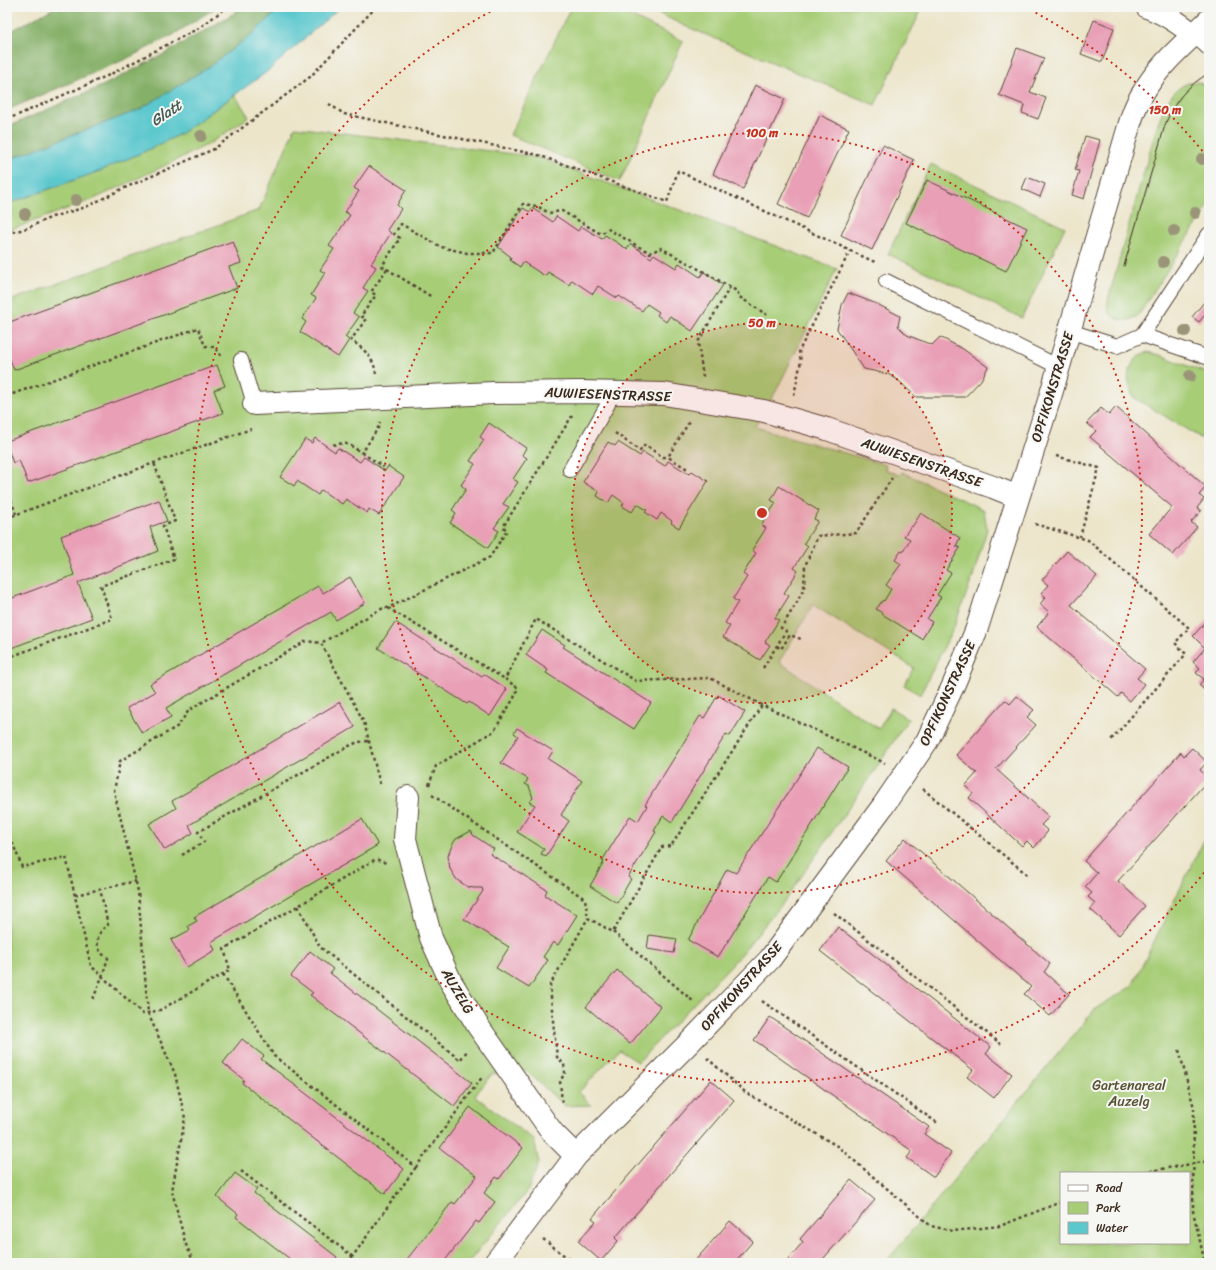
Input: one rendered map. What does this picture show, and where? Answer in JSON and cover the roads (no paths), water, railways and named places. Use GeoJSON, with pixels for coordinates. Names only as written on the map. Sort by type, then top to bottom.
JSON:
{"type":"FeatureCollection","features":[{"type":"Feature","properties":{"kind":"street"},"geometry":{"type":"LineString","coordinates":[[1147,7],[1156,10],[1204,35]]}},
{"type":"Feature","properties":{"kind":"street","name":"OPFIKONSTRASSE"},"geometry":{"type":"LineString","coordinates":[[495,1263],[576,1156],[690,1042],[770,959],[905,776],[927,741],[953,686],[976,631],[1059,367],[1136,106],[1143,93],[1164,64],[1204,35]]}},
{"type":"Feature","properties":{"kind":"street","name":"AUWIESENSTRASSE"},"geometry":{"type":"LineString","coordinates":[[254,404],[493,393],[608,392],[664,394],[764,411],[826,429],[986,484],[1018,497]]}},
{"type":"Feature","properties":{"kind":"street","name":"AUZELG"},"geometry":{"type":"LineString","coordinates":[[408,797],[405,839],[430,938],[451,982],[478,1026],[553,1133],[576,1156]]}},
{"type":"Feature","properties":{"kind":"lane"},"geometry":{"type":"LineString","coordinates":[[1069,331],[1117,346],[1142,335],[1209,234]]}},
{"type":"Feature","properties":{"kind":"lane"},"geometry":{"type":"LineString","coordinates":[[886,281],[1059,367]]}},
{"type":"Feature","properties":{"kind":"lane"},"geometry":{"type":"LineString","coordinates":[[1142,335],[1209,358]]}},
{"type":"Feature","properties":{"kind":"lane"},"geometry":{"type":"LineString","coordinates":[[241,360],[254,404]]}},
{"type":"Feature","properties":{"kind":"lane"},"geometry":{"type":"LineString","coordinates":[[570,470],[608,404],[608,392]]}},
{"type":"Feature","properties":{"kind":"water","name":"Glatt"},"geometry":{"type":"Polygon","coordinates":[[[282,7],[340,7],[268,71],[180,134],[100,171],[7,204],[7,160],[139,110],[210,66],[250,36],[282,7]]]}},
{"type":"Feature","properties":{"kind":"tram line"},"geometry":{"type":"LineString","coordinates":[[1124,266],[1165,125],[1177,101],[1182,95],[1194,83],[1209,73]]}},
{"type":"Feature","properties":{"kind":"park label","name":"Gartenareal Auzelg"},"geometry":{"type":"Point","coordinates":[1129,1094]}}]}
